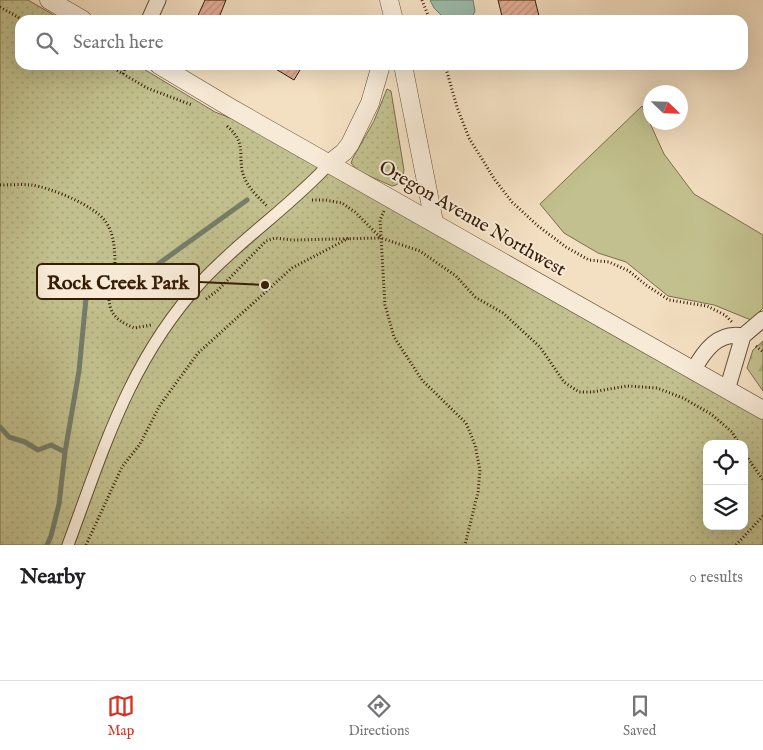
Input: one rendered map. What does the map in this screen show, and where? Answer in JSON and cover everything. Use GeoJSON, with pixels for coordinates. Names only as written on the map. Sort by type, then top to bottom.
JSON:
{"type":"FeatureCollection","features":[{"type":"Feature","properties":{"kind":"street"},"geometry":{"type":"LineString","coordinates":[[49,0],[74,15]]}},
{"type":"Feature","properties":{"kind":"street"},"geometry":{"type":"LineString","coordinates":[[151,15],[158,0]]}},
{"type":"Feature","properties":{"kind":"street","name":"Oregon Avenue Northwest"},"geometry":{"type":"LineString","coordinates":[[168,70],[763,410]]}},
{"type":"Feature","properties":{"kind":"street"},"geometry":{"type":"LineString","coordinates":[[68,545],[118,410],[140,368],[170,321],[189,297],[227,256],[316,179],[330,163],[344,152],[350,144],[370,103],[380,70]]}},
{"type":"Feature","properties":{"kind":"street"},"geometry":{"type":"LineString","coordinates":[[404,70],[434,222]]}},
{"type":"Feature","properties":{"kind":"street"},"geometry":{"type":"LineString","coordinates":[[727,390],[744,335],[763,319]]}},
{"type":"Feature","properties":{"kind":"street"},"geometry":{"type":"LineString","coordinates":[[694,371],[704,352],[716,341],[733,334],[744,335]]}},
{"type":"Feature","properties":{"kind":"path"},"geometry":{"type":"LineString","coordinates":[[422,0],[428,15]]}},
{"type":"Feature","properties":{"kind":"path"},"geometry":{"type":"LineString","coordinates":[[0,7],[15,15]]}},
{"type":"Feature","properties":{"kind":"path"},"geometry":{"type":"LineString","coordinates":[[116,70],[147,88],[196,108]]}},
{"type":"Feature","properties":{"kind":"path"},"geometry":{"type":"LineString","coordinates":[[123,74],[124,70]]}},
{"type":"Feature","properties":{"kind":"path"},"geometry":{"type":"LineString","coordinates":[[446,70],[457,108],[469,138],[495,180],[512,202],[538,226],[566,247],[589,260],[609,262],[629,271],[669,300],[707,306],[725,315],[763,352]]}},
{"type":"Feature","properties":{"kind":"path"},"geometry":{"type":"LineString","coordinates":[[225,124],[236,134],[241,145],[242,172],[251,190],[274,214]]}},
{"type":"Feature","properties":{"kind":"path"},"geometry":{"type":"LineString","coordinates":[[0,185],[32,185],[70,197],[94,210],[106,221],[114,240],[115,266],[108,293],[111,309],[118,320],[134,328],[170,321]]}},
{"type":"Feature","properties":{"kind":"path"},"geometry":{"type":"LineString","coordinates":[[310,200],[342,203],[381,238]]}},
{"type":"Feature","properties":{"kind":"path"},"geometry":{"type":"LineString","coordinates":[[387,206],[380,220],[385,305],[394,337],[422,380],[466,422],[475,445],[480,470],[478,492],[465,545]]}},
{"type":"Feature","properties":{"kind":"path"},"geometry":{"type":"LineString","coordinates":[[202,302],[217,291],[266,242],[275,238],[293,240],[381,238],[420,251],[456,276],[475,297],[503,313],[540,347],[564,382],[579,392],[592,392],[627,386],[657,388],[684,398],[710,414],[732,432],[737,440]]}},
{"type":"Feature","properties":{"kind":"path"},"geometry":{"type":"LineString","coordinates":[[86,545],[122,467],[140,444],[160,405],[198,353],[292,268],[350,238]]}},
{"type":"Feature","properties":{"kind":"path"},"geometry":{"type":"LineString","coordinates":[[748,459],[763,480]]}},
{"type":"Feature","properties":{"kind":"path"},"geometry":{"type":"LineString","coordinates":[[736,545],[763,516]]}},
{"type":"Feature","properties":{"kind":"green space"},"geometry":{"type":"Polygon","coordinates":[[[0,0],[28,0],[54,15],[15,15],[15,70],[145,70],[215,112],[243,123],[763,419],[763,545],[0,545],[0,0]]]}},
{"type":"Feature","properties":{"kind":"green space"},"geometry":{"type":"Polygon","coordinates":[[[387,89],[391,91],[404,170],[399,182],[392,186],[358,171],[351,163],[374,121],[387,89]]]}},
{"type":"Feature","properties":{"kind":"green space"},"geometry":{"type":"Polygon","coordinates":[[[642,106],[643,130],[653,130],[664,154],[694,194],[763,235],[763,308],[751,320],[714,305],[668,296],[626,262],[598,253],[564,233],[540,204],[642,106]]]}},
{"type":"Feature","properties":{"kind":"green space"},"geometry":{"type":"Polygon","coordinates":[[[763,341],[763,391],[747,368],[753,350],[763,341]]]}},
{"type":"Feature","properties":{"kind":"shaded area"},"geometry":{"type":"Polygon","coordinates":[[[430,0],[473,0],[475,11],[473,15],[441,15],[434,8],[430,0]]]}},
{"type":"Feature","properties":{"kind":"building"},"geometry":{"type":"Polygon","coordinates":[[[205,0],[226,0],[220,15],[198,15],[205,0]]]}},
{"type":"Feature","properties":{"kind":"building"},"geometry":{"type":"Polygon","coordinates":[[[498,0],[535,0],[539,15],[502,15],[498,0]]]}},
{"type":"Feature","properties":{"kind":"building"},"geometry":{"type":"Polygon","coordinates":[[[277,70],[300,70],[294,80],[277,70]]]}},
{"type":"Feature","properties":{"kind":"waterway"},"geometry":{"type":"LineString","coordinates":[[120,284],[136,280],[247,200]]}},
{"type":"Feature","properties":{"kind":"waterway"},"geometry":{"type":"LineString","coordinates":[[47,545],[59,504],[65,452],[79,371],[87,288],[100,285]]}},
{"type":"Feature","properties":{"kind":"waterway"},"geometry":{"type":"LineString","coordinates":[[0,427],[9,437],[25,442],[38,450],[51,445],[65,452]]}},
{"type":"Feature","properties":{"kind":"place","name":"Rock Creek Park"},"geometry":{"type":"Point","coordinates":[265,285]}}]}
